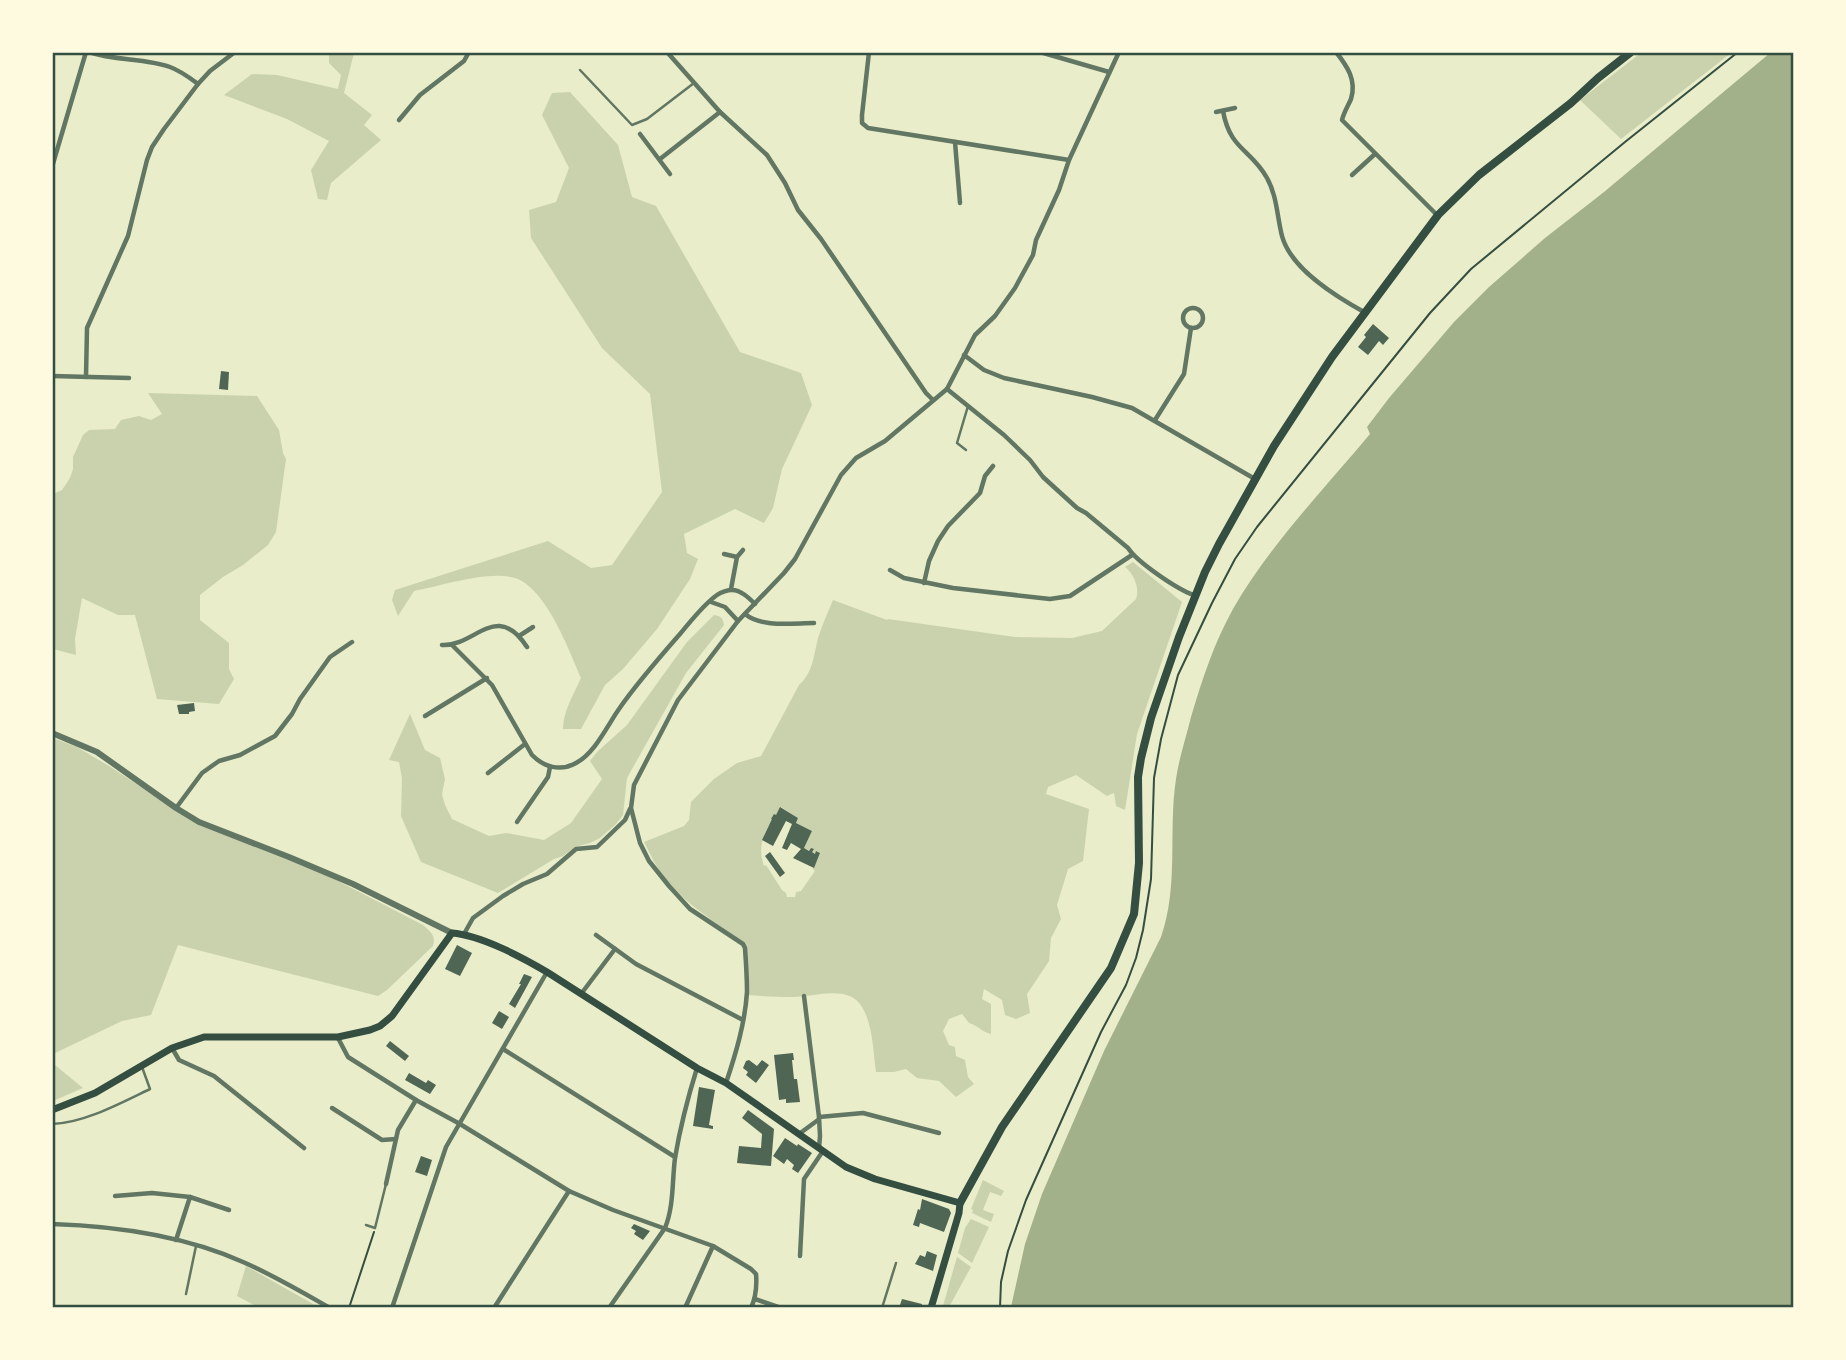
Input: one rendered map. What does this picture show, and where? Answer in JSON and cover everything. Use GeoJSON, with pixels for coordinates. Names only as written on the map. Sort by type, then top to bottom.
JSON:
{"type":"FeatureCollection","features":[{"type":"Feature","properties":{"kind":"main road"},"geometry":{"type":"LineString","coordinates":[[931,1307],[960,1203],[1002,1127],[1111,968],[1133,914],[1139,863],[1138,777],[1141,758],[1164,680],[1195,596],[1219,544],[1313,385],[1364,312],[1438,215],[1479,175],[1631,52]]}},
{"type":"Feature","properties":{"kind":"main road"},"geometry":{"type":"LineString","coordinates":[[52,1110],[95,1093],[172,1048],[204,1037],[338,1037],[380,1026],[392,1016],[452,933],[464,934],[529,961],[697,1068],[726,1083],[846,1167],[874,1179],[960,1203]]}},
{"type":"Feature","properties":{"kind":"street"},"geometry":{"type":"LineString","coordinates":[[52,167],[88,52],[162,65],[186,75],[198,85]]}},
{"type":"Feature","properties":{"kind":"street"},"geometry":{"type":"LineString","coordinates":[[86,377],[87,328],[128,236],[147,160],[158,138],[198,85],[235,52]]}},
{"type":"Feature","properties":{"kind":"street"},"geometry":{"type":"LineString","coordinates":[[399,120],[420,95],[464,61],[469,52]]}},
{"type":"Feature","properties":{"kind":"street"},"geometry":{"type":"LineString","coordinates":[[667,52],[720,111],[766,155],[785,183],[798,210],[933,400]]}},
{"type":"Feature","properties":{"kind":"street"},"geometry":{"type":"LineString","coordinates":[[869,52],[862,115],[862,123],[868,128],[1069,160]]}},
{"type":"Feature","properties":{"kind":"street"},"geometry":{"type":"LineString","coordinates":[[1040,52],[1109,72]]}},
{"type":"Feature","properties":{"kind":"street"},"geometry":{"type":"LineString","coordinates":[[464,934],[473,918],[503,896],[547,874],[576,849],[597,847],[625,820],[631,808],[634,785],[678,700],[738,621],[795,559],[841,475],[856,458],[885,441],[947,389],[975,335],[1008,299],[1033,255],[1036,240],[1059,190],[1069,160],[1119,52]]}},
{"type":"Feature","properties":{"kind":"street"},"geometry":{"type":"LineString","coordinates":[[1336,52],[1349,67],[1353,83],[1352,97],[1342,120],[1438,215]]}},
{"type":"Feature","properties":{"kind":"street"},"geometry":{"type":"LineString","coordinates":[[1216,113],[1235,108]]}},
{"type":"Feature","properties":{"kind":"street"},"geometry":{"type":"LineString","coordinates":[[660,159],[720,111]]}},
{"type":"Feature","properties":{"kind":"street"},"geometry":{"type":"LineString","coordinates":[[1223,111],[1233,140],[1259,167],[1271,186],[1282,235],[1290,254],[1325,287],[1364,312]]}},
{"type":"Feature","properties":{"kind":"street"},"geometry":{"type":"LineString","coordinates":[[640,134],[670,174]]}},
{"type":"Feature","properties":{"kind":"street"},"geometry":{"type":"LineString","coordinates":[[955,142],[960,203]]}},
{"type":"Feature","properties":{"kind":"street"},"geometry":{"type":"LineString","coordinates":[[1352,175],[1374,154]]}},
{"type":"Feature","properties":{"kind":"street"},"geometry":{"type":"LineString","coordinates":[[1194,308],[1200,310],[1203,319],[1198,327],[1191,328],[1185,325],[1182,319],[1187,310],[1194,308]]}},
{"type":"Feature","properties":{"kind":"street"},"geometry":{"type":"LineString","coordinates":[[1155,420],[1184,374],[1191,328]]}},
{"type":"Feature","properties":{"kind":"street"},"geometry":{"type":"LineString","coordinates":[[964,355],[984,370],[1004,379],[1132,408],[1256,479]]}},
{"type":"Feature","properties":{"kind":"street"},"geometry":{"type":"LineString","coordinates":[[52,376],[129,378]]}},
{"type":"Feature","properties":{"kind":"street"},"geometry":{"type":"LineString","coordinates":[[947,389],[1004,435],[1030,460],[1042,477],[1128,548],[1132,555],[1166,580],[1195,596]]}},
{"type":"Feature","properties":{"kind":"street"},"geometry":{"type":"LineString","coordinates":[[924,583],[929,561],[938,541],[948,526],[980,492],[985,476],[993,466]]}},
{"type":"Feature","properties":{"kind":"street"},"geometry":{"type":"LineString","coordinates":[[725,607],[737,557],[743,550]]}},
{"type":"Feature","properties":{"kind":"street"},"geometry":{"type":"LineString","coordinates":[[724,554],[737,557]]}},
{"type":"Feature","properties":{"kind":"street"},"geometry":{"type":"LineString","coordinates":[[890,570],[904,578],[924,583],[1050,599],[1069,597],[1132,555]]}},
{"type":"Feature","properties":{"kind":"street"},"geometry":{"type":"LineString","coordinates":[[452,645],[487,678],[508,709],[532,755],[550,767],[568,767],[581,760],[593,748],[620,707],[645,676],[717,595],[737,591],[755,604]]}},
{"type":"Feature","properties":{"kind":"street"},"geometry":{"type":"LineString","coordinates":[[711,601],[725,607],[738,621]]}},
{"type":"Feature","properties":{"kind":"street"},"geometry":{"type":"LineString","coordinates":[[745,614],[761,621],[814,623]]}},
{"type":"Feature","properties":{"kind":"street"},"geometry":{"type":"LineString","coordinates":[[442,645],[452,645],[492,626],[519,636],[527,647]]}},
{"type":"Feature","properties":{"kind":"street"},"geometry":{"type":"LineString","coordinates":[[519,636],[533,627]]}},
{"type":"Feature","properties":{"kind":"street"},"geometry":{"type":"LineString","coordinates":[[176,808],[202,773],[219,761],[240,755],[275,736],[330,657],[352,642]]}},
{"type":"Feature","properties":{"kind":"street"},"geometry":{"type":"LineString","coordinates":[[425,716],[487,678]]}},
{"type":"Feature","properties":{"kind":"street"},"geometry":{"type":"LineString","coordinates":[[52,733],[97,752],[199,822],[353,884],[452,933]]}},
{"type":"Feature","properties":{"kind":"street"},"geometry":{"type":"LineString","coordinates":[[488,773],[525,744]]}},
{"type":"Feature","properties":{"kind":"street"},"geometry":{"type":"LineString","coordinates":[[517,822],[548,777],[550,767]]}},
{"type":"Feature","properties":{"kind":"street"},"geometry":{"type":"LineString","coordinates":[[631,808],[640,844],[660,875],[690,909],[743,944],[745,948],[747,989],[743,1020],[726,1083]]}},
{"type":"Feature","properties":{"kind":"street"},"geometry":{"type":"LineString","coordinates":[[596,935],[636,964],[743,1020]]}},
{"type":"Feature","properties":{"kind":"street"},"geometry":{"type":"LineString","coordinates":[[582,994],[615,949]]}},
{"type":"Feature","properties":{"kind":"street"},"geometry":{"type":"LineString","coordinates":[[392,1307],[446,1147],[547,972]]}},
{"type":"Feature","properties":{"kind":"street"},"geometry":{"type":"LineString","coordinates":[[800,1255],[804,1179],[821,1150],[804,996]]}},
{"type":"Feature","properties":{"kind":"street"},"geometry":{"type":"LineString","coordinates":[[338,1037],[348,1058],[569,1191],[713,1246],[756,1274],[755,1299],[751,1307]]}},
{"type":"Feature","properties":{"kind":"street"},"geometry":{"type":"LineString","coordinates":[[172,1048],[179,1060],[214,1076],[304,1148]]}},
{"type":"Feature","properties":{"kind":"street"},"geometry":{"type":"LineString","coordinates":[[503,1049],[675,1157]]}},
{"type":"Feature","properties":{"kind":"street"},"geometry":{"type":"LineString","coordinates":[[609,1307],[670,1216],[675,1157],[697,1068]]}},
{"type":"Feature","properties":{"kind":"street"},"geometry":{"type":"LineString","coordinates":[[386,1184],[398,1130],[416,1100]]}},
{"type":"Feature","properties":{"kind":"street"},"geometry":{"type":"LineString","coordinates":[[332,1108],[382,1140],[396,1139]]}},
{"type":"Feature","properties":{"kind":"street"},"geometry":{"type":"LineString","coordinates":[[799,1134],[819,1119],[863,1113],[939,1133]]}},
{"type":"Feature","properties":{"kind":"street"},"geometry":{"type":"LineString","coordinates":[[494,1307],[569,1191]]}},
{"type":"Feature","properties":{"kind":"street"},"geometry":{"type":"LineString","coordinates":[[115,1196],[152,1193],[190,1197],[229,1210]]}},
{"type":"Feature","properties":{"kind":"street"},"geometry":{"type":"LineString","coordinates":[[176,1240],[190,1197]]}},
{"type":"Feature","properties":{"kind":"street"},"geometry":{"type":"LineString","coordinates":[[52,1224],[143,1233],[196,1245],[244,1262],[330,1307]]}},
{"type":"Feature","properties":{"kind":"street"},"geometry":{"type":"LineString","coordinates":[[685,1307],[713,1246]]}},
{"type":"Feature","properties":{"kind":"street"},"geometry":{"type":"LineString","coordinates":[[755,1299],[781,1307]]}},
{"type":"Feature","properties":{"kind":"lane"},"geometry":{"type":"LineString","coordinates":[[580,70],[632,125],[648,118],[694,83]]}},
{"type":"Feature","properties":{"kind":"lane"},"geometry":{"type":"LineString","coordinates":[[966,450],[957,443],[968,405]]}},
{"type":"Feature","properties":{"kind":"lane"},"geometry":{"type":"LineString","coordinates":[[52,1124],[81,1119],[150,1089],[142,1067]]}},
{"type":"Feature","properties":{"kind":"lane"},"geometry":{"type":"LineString","coordinates":[[366,1225],[374,1228],[386,1184]]}},
{"type":"Feature","properties":{"kind":"lane"},"geometry":{"type":"LineString","coordinates":[[186,1294],[196,1245]]}},
{"type":"Feature","properties":{"kind":"lane"},"geometry":{"type":"LineString","coordinates":[[882,1307],[896,1264]]}},
{"type":"Feature","properties":{"kind":"path"},"geometry":{"type":"LineString","coordinates":[[1000,1307],[1001,1282],[1008,1251],[1026,1200],[1136,958],[1151,879],[1154,778],[1161,739],[1178,675],[1235,559],[1257,527],[1394,357],[1471,269],[1738,52]]}},
{"type":"Feature","properties":{"kind":"path"},"geometry":{"type":"LineString","coordinates":[[349,1307],[374,1228]]}},
{"type":"Feature","properties":{"kind":"shaded area"},"geometry":{"type":"Polygon","coordinates":[[[1642,52],[1731,53],[1621,139],[1580,100],[1642,52]]]}},
{"type":"Feature","properties":{"kind":"shaded area"},"geometry":{"type":"Polygon","coordinates":[[[329,53],[354,53],[344,93],[372,115],[364,125],[381,140],[331,183],[327,200],[318,199],[311,170],[329,141],[287,119],[224,95],[252,74],[277,75],[338,89],[341,75],[329,63],[329,53]]]}},
{"type":"Feature","properties":{"kind":"shaded area"},"geometry":{"type":"Polygon","coordinates":[[[1770,53],[1794,53],[1793,1307],[1011,1307],[1025,1244],[1042,1194],[1104,1051],[1161,937],[1170,898],[1174,799],[1179,763],[1204,676],[1233,609],[1280,540],[1370,434],[1367,427],[1389,398],[1454,322],[1545,238],[1770,53]]]}},
{"type":"Feature","properties":{"kind":"shaded area"},"geometry":{"type":"Polygon","coordinates":[[[570,92],[618,145],[632,197],[656,206],[740,352],[801,373],[812,405],[782,469],[773,508],[764,523],[735,509],[684,534],[687,553],[698,559],[690,579],[657,629],[623,669],[605,685],[581,729],[563,729],[563,722],[581,678],[555,621],[537,594],[526,584],[515,578],[492,576],[414,591],[398,616],[392,600],[395,590],[548,541],[591,568],[612,565],[662,492],[650,394],[602,348],[531,238],[529,210],[556,202],[569,168],[542,115],[552,93],[570,92]]]}},
{"type":"Feature","properties":{"kind":"shaded area"},"geometry":{"type":"Polygon","coordinates":[[[148,393],[257,396],[279,430],[286,459],[276,532],[268,545],[200,595],[200,620],[229,643],[229,669],[234,679],[219,704],[157,699],[135,615],[118,615],[82,598],[75,639],[76,655],[53,649],[53,494],[62,490],[70,478],[73,457],[83,435],[89,430],[115,429],[121,420],[139,416],[151,420],[162,414],[148,393]]]}},
{"type":"Feature","properties":{"kind":"shaded area"},"geometry":{"type":"Polygon","coordinates":[[[1133,562],[1182,602],[1137,734],[1125,810],[1116,806],[1114,793],[1107,796],[1076,775],[1048,787],[1046,794],[1089,809],[1083,861],[1068,869],[1057,905],[1061,919],[1051,938],[1049,961],[1027,994],[1030,1013],[1016,1019],[1005,1015],[1002,1000],[984,989],[982,999],[991,1004],[991,1034],[969,1023],[962,1014],[949,1019],[943,1031],[949,1045],[955,1047],[956,1056],[965,1060],[968,1077],[974,1084],[956,1097],[939,1081],[917,1078],[906,1069],[876,1072],[866,1014],[856,1000],[848,995],[746,995],[744,942],[681,895],[663,876],[644,842],[684,826],[689,820],[691,802],[714,779],[737,763],[761,756],[810,669],[833,600],[887,620],[1015,637],[1072,638],[1102,631],[1136,599],[1135,582],[1125,567],[1133,562]],[[781,807],[762,841],[764,866],[766,865],[787,897],[795,897],[796,892],[801,891],[815,871],[813,869],[820,853],[817,851],[815,854],[813,849],[809,851],[804,848],[812,831],[796,823],[798,818],[781,807]]]}},
{"type":"Feature","properties":{"kind":"shaded area"},"geometry":{"type":"Polygon","coordinates":[[[714,615],[721,618],[724,625],[686,673],[627,778],[623,815],[600,838],[575,847],[498,893],[421,862],[401,816],[402,778],[399,762],[389,760],[410,714],[425,750],[440,758],[445,779],[442,794],[452,819],[489,836],[506,833],[544,840],[571,823],[602,779],[590,761],[627,725],[687,642],[714,615]]]}},
{"type":"Feature","properties":{"kind":"shaded area"},"geometry":{"type":"Polygon","coordinates":[[[53,738],[77,747],[109,766],[201,826],[289,859],[423,925],[432,934],[433,946],[378,996],[178,945],[151,1015],[122,1021],[53,1054],[53,738]]]}},
{"type":"Feature","properties":{"kind":"shaded area"},"geometry":{"type":"Polygon","coordinates":[[[55,1065],[83,1088],[53,1101],[55,1065]]]}},
{"type":"Feature","properties":{"kind":"shaded area"},"geometry":{"type":"Polygon","coordinates":[[[983,1180],[1004,1191],[1001,1196],[990,1192],[983,1210],[994,1214],[991,1222],[972,1213],[971,1209],[983,1180]]]}},
{"type":"Feature","properties":{"kind":"shaded area"},"geometry":{"type":"Polygon","coordinates":[[[971,1219],[989,1227],[972,1263],[958,1253],[965,1228],[971,1219]]]}},
{"type":"Feature","properties":{"kind":"shaded area"},"geometry":{"type":"Polygon","coordinates":[[[957,1257],[971,1267],[949,1307],[943,1306],[957,1257]]]}},
{"type":"Feature","properties":{"kind":"shaded area"},"geometry":{"type":"Polygon","coordinates":[[[246,1266],[320,1307],[258,1307],[237,1296],[246,1266]]]}},
{"type":"Feature","properties":{"kind":"building"},"geometry":{"type":"Polygon","coordinates":[[[1373,324],[1389,338],[1383,345],[1379,341],[1368,355],[1358,347],[1373,324]]]}},
{"type":"Feature","properties":{"kind":"building"},"geometry":{"type":"Polygon","coordinates":[[[221,371],[229,372],[228,390],[219,389],[221,371]]]}},
{"type":"Feature","properties":{"kind":"building"},"geometry":{"type":"Polygon","coordinates":[[[194,703],[195,711],[179,714],[177,705],[194,703]]]}},
{"type":"Feature","properties":{"kind":"building"},"geometry":{"type":"Polygon","coordinates":[[[780,807],[798,818],[796,823],[812,831],[804,848],[809,851],[814,849],[812,852],[815,854],[816,851],[820,853],[814,868],[793,858],[801,849],[791,843],[787,850],[782,848],[792,824],[786,821],[773,846],[762,840],[771,819],[780,807]]]}},
{"type":"Feature","properties":{"kind":"building"},"geometry":{"type":"Polygon","coordinates":[[[770,852],[785,873],[780,877],[765,856],[770,852]]]}},
{"type":"Feature","properties":{"kind":"building"},"geometry":{"type":"Polygon","coordinates":[[[457,945],[472,953],[460,976],[445,969],[457,945]]]}},
{"type":"Feature","properties":{"kind":"building"},"geometry":{"type":"Polygon","coordinates":[[[524,974],[532,977],[515,1008],[509,1004],[524,974]]]}},
{"type":"Feature","properties":{"kind":"building"},"geometry":{"type":"Polygon","coordinates":[[[499,1011],[509,1017],[502,1029],[492,1023],[499,1011]]]}},
{"type":"Feature","properties":{"kind":"building"},"geometry":{"type":"Polygon","coordinates":[[[390,1041],[409,1056],[405,1061],[386,1046],[390,1041]]]}},
{"type":"Feature","properties":{"kind":"building"},"geometry":{"type":"Polygon","coordinates":[[[793,1053],[794,1079],[797,1079],[800,1102],[786,1103],[786,1099],[779,1100],[774,1055],[793,1053]]]}},
{"type":"Feature","properties":{"kind":"building"},"geometry":{"type":"Polygon","coordinates":[[[749,1060],[757,1066],[762,1060],[769,1065],[756,1083],[746,1075],[748,1072],[743,1068],[749,1060]]]}},
{"type":"Feature","properties":{"kind":"building"},"geometry":{"type":"Polygon","coordinates":[[[409,1073],[426,1083],[428,1080],[436,1085],[430,1094],[405,1080],[409,1073]]]}},
{"type":"Feature","properties":{"kind":"building"},"geometry":{"type":"Polygon","coordinates":[[[699,1087],[715,1090],[709,1125],[713,1126],[713,1129],[693,1126],[699,1087]]]}},
{"type":"Feature","properties":{"kind":"building"},"geometry":{"type":"Polygon","coordinates":[[[748,1110],[774,1129],[771,1166],[737,1163],[739,1146],[761,1148],[762,1134],[742,1118],[748,1110]]]}},
{"type":"Feature","properties":{"kind":"building"},"geometry":{"type":"Polygon","coordinates":[[[785,1138],[812,1153],[798,1173],[792,1169],[794,1165],[787,1159],[784,1164],[773,1156],[785,1138]]]}},
{"type":"Feature","properties":{"kind":"building"},"geometry":{"type":"Polygon","coordinates":[[[421,1156],[432,1160],[427,1176],[415,1172],[421,1156]]]}},
{"type":"Feature","properties":{"kind":"building"},"geometry":{"type":"Polygon","coordinates":[[[922,1199],[949,1209],[951,1213],[944,1232],[920,1223],[919,1227],[913,1225],[922,1199]]]}},
{"type":"Feature","properties":{"kind":"building"},"geometry":{"type":"Polygon","coordinates":[[[634,1224],[650,1231],[643,1240],[634,1234],[636,1231],[631,1228],[634,1224]]]}},
{"type":"Feature","properties":{"kind":"building"},"geometry":{"type":"Polygon","coordinates":[[[927,1251],[937,1255],[933,1271],[915,1264],[920,1255],[925,1257],[927,1251]]]}},
{"type":"Feature","properties":{"kind":"building"},"geometry":{"type":"Polygon","coordinates":[[[902,1299],[922,1304],[921,1308],[899,1308],[902,1299]]]}}]}
